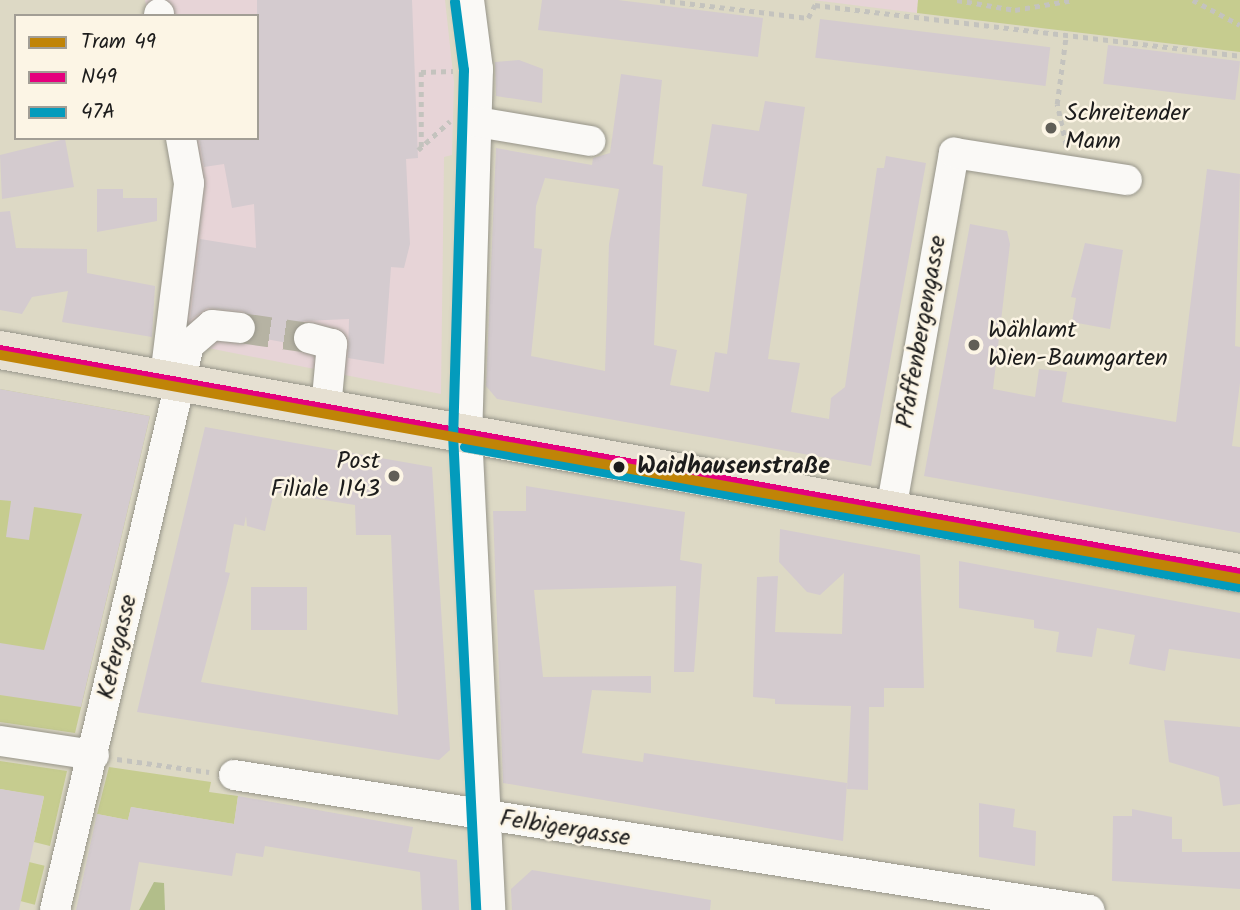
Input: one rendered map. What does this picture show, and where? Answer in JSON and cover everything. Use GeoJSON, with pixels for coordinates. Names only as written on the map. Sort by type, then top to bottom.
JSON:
{"type":"FeatureCollection","features":[{"type":"Feature","properties":{"kind":"main road"},"geometry":{"type":"LineString","coordinates":[[0,350],[1240,573]]}},
{"type":"Feature","properties":{"kind":"street"},"geometry":{"type":"LineString","coordinates":[[469,0],[477,44],[467,117],[467,433],[490,910]]}},
{"type":"Feature","properties":{"kind":"street"},"geometry":{"type":"LineString","coordinates":[[467,117],[590,141]]}},
{"type":"Feature","properties":{"kind":"street"},"geometry":{"type":"LineString","coordinates":[[171,382],[189,183],[181,140]]}},
{"type":"Feature","properties":{"kind":"street","name":"Pfaffenbergengasse"},"geometry":{"type":"LineString","coordinates":[[891,510],[954,153],[1073,172]]}},
{"type":"Feature","properties":{"kind":"street"},"geometry":{"type":"LineString","coordinates":[[1073,172],[1126,180]]}},
{"type":"Feature","properties":{"kind":"street"},"geometry":{"type":"LineString","coordinates":[[171,382],[197,338],[212,325],[240,328]]}},
{"type":"Feature","properties":{"kind":"street"},"geometry":{"type":"LineString","coordinates":[[309,338],[332,344],[326,409]]}},
{"type":"Feature","properties":{"kind":"street","name":"Kefergasse"},"geometry":{"type":"LineString","coordinates":[[55,910],[94,755],[171,382]]}},
{"type":"Feature","properties":{"kind":"street"},"geometry":{"type":"LineString","coordinates":[[0,741],[94,755]]}},
{"type":"Feature","properties":{"kind":"street","name":"Felbigergasse"},"geometry":{"type":"LineString","coordinates":[[234,775],[484,817],[1089,910]]}},
{"type":"Feature","properties":{"kind":"path"},"geometry":{"type":"LineString","coordinates":[[660,0],[808,18],[816,5],[1240,56]]}},
{"type":"Feature","properties":{"kind":"path"},"geometry":{"type":"LineString","coordinates":[[957,0],[1015,10],[1073,0]]}},
{"type":"Feature","properties":{"kind":"path"},"geometry":{"type":"LineString","coordinates":[[1193,0],[1240,25]]}},
{"type":"Feature","properties":{"kind":"path"},"geometry":{"type":"LineString","coordinates":[[1066,36],[1057,104],[1073,172]]}},
{"type":"Feature","properties":{"kind":"path"},"geometry":{"type":"LineString","coordinates":[[458,71],[421,72],[420,149],[467,117]]}},
{"type":"Feature","properties":{"kind":"path"},"geometry":{"type":"LineString","coordinates":[[94,755],[234,775]]}},
{"type":"Feature","properties":{"kind":"shaded area"},"geometry":{"type":"Polygon","coordinates":[[[145,0],[445,0],[454,82],[452,155],[444,157],[441,394],[163,339],[176,190],[168,140],[259,140],[259,14],[148,14],[145,0]]]}},
{"type":"Feature","properties":{"kind":"shaded area"},"geometry":{"type":"Polygon","coordinates":[[[813,0],[918,0],[917,13],[813,0]]]}},
{"type":"Feature","properties":{"kind":"green space"},"geometry":{"type":"Polygon","coordinates":[[[918,0],[1240,0],[1240,52],[917,13],[918,0]]]}},
{"type":"Feature","properties":{"kind":"green space"},"geometry":{"type":"Polygon","coordinates":[[[0,389],[150,416],[75,733],[0,722],[0,389]]]}},
{"type":"Feature","properties":{"kind":"green space"},"geometry":{"type":"Polygon","coordinates":[[[0,761],[67,771],[50,846],[34,842],[44,797],[0,789],[0,761]]]}},
{"type":"Feature","properties":{"kind":"green space"},"geometry":{"type":"Polygon","coordinates":[[[109,767],[211,782],[209,792],[238,796],[234,824],[131,807],[128,820],[97,814],[109,767]]]}},
{"type":"Feature","properties":{"kind":"green space"},"geometry":{"type":"Polygon","coordinates":[[[29,862],[45,866],[35,905],[19,901],[29,862]]]}},
{"type":"Feature","properties":{"kind":"green space"},"geometry":{"type":"Polygon","coordinates":[[[154,882],[164,883],[165,910],[139,910],[154,882]]]}},
{"type":"Feature","properties":{"kind":"building"},"geometry":{"type":"Polygon","coordinates":[[[257,0],[412,0],[418,158],[406,159],[410,244],[404,268],[391,267],[384,364],[348,358],[349,319],[304,321],[292,333],[293,344],[255,337],[256,320],[242,311],[207,308],[190,320],[200,239],[256,248],[254,204],[232,208],[224,164],[204,167],[199,140],[259,140],[257,0]]]}},
{"type":"Feature","properties":{"kind":"building"},"geometry":{"type":"Polygon","coordinates":[[[542,0],[618,0],[763,18],[758,57],[538,30],[542,0]]]}},
{"type":"Feature","properties":{"kind":"building"},"geometry":{"type":"Polygon","coordinates":[[[820,19],[1050,47],[1046,86],[815,58],[820,19]]]}},
{"type":"Feature","properties":{"kind":"building"},"geometry":{"type":"Polygon","coordinates":[[[1108,45],[1240,61],[1235,100],[1103,84],[1108,45]]]}},
{"type":"Feature","properties":{"kind":"building"},"geometry":{"type":"Polygon","coordinates":[[[519,60],[543,69],[542,103],[496,96],[495,62],[519,60]]]}},
{"type":"Feature","properties":{"kind":"building"},"geometry":{"type":"Polygon","coordinates":[[[621,74],[662,80],[653,164],[663,166],[654,345],[677,350],[670,385],[709,392],[715,352],[727,354],[747,194],[702,186],[712,124],[759,131],[765,101],[805,107],[768,359],[800,363],[791,412],[829,419],[831,398],[845,387],[877,168],[884,168],[886,156],[926,163],[871,466],[497,399],[486,386],[496,148],[592,165],[593,158],[610,153],[621,74]],[[545,178],[536,206],[534,248],[542,249],[531,356],[605,371],[609,244],[619,189],[545,178]]]}},
{"type":"Feature","properties":{"kind":"building"},"geometry":{"type":"Polygon","coordinates":[[[65,140],[74,187],[2,199],[0,155],[65,140]]]}},
{"type":"Feature","properties":{"kind":"building"},"geometry":{"type":"Polygon","coordinates":[[[1207,169],[1240,174],[1235,346],[1240,347],[1240,383],[1232,446],[1240,447],[1240,533],[924,476],[970,224],[1007,231],[1010,244],[993,389],[1035,397],[1039,369],[1067,372],[1062,402],[1176,422],[1207,169]]]}},
{"type":"Feature","properties":{"kind":"building"},"geometry":{"type":"Polygon","coordinates":[[[97,189],[123,189],[123,198],[157,198],[157,221],[97,232],[97,189]]]}},
{"type":"Feature","properties":{"kind":"building"},"geometry":{"type":"Polygon","coordinates":[[[10,211],[16,248],[87,249],[87,273],[155,286],[152,337],[62,322],[68,291],[32,297],[22,314],[0,310],[0,212],[10,211]]]}},
{"type":"Feature","properties":{"kind":"building"},"geometry":{"type":"Polygon","coordinates":[[[1085,243],[1123,250],[1110,329],[1072,322],[1076,298],[1071,297],[1085,243]]]}},
{"type":"Feature","properties":{"kind":"building"},"geometry":{"type":"Polygon","coordinates":[[[0,389],[150,416],[81,707],[0,695],[0,643],[44,650],[82,514],[34,507],[29,540],[6,537],[11,501],[0,500],[0,389]]]}},
{"type":"Feature","properties":{"kind":"building"},"geometry":{"type":"Polygon","coordinates":[[[205,427],[432,467],[450,750],[439,760],[137,712],[205,427]],[[274,492],[265,531],[247,526],[246,516],[244,526],[234,524],[225,572],[230,573],[201,682],[398,715],[391,535],[356,535],[355,505],[274,492]]]}},
{"type":"Feature","properties":{"kind":"building"},"geometry":{"type":"Polygon","coordinates":[[[526,486],[685,512],[680,560],[702,564],[694,672],[674,672],[676,586],[534,590],[543,677],[651,676],[651,693],[592,690],[582,753],[643,762],[644,753],[847,783],[843,841],[503,783],[493,511],[526,511],[526,486]]]}},
{"type":"Feature","properties":{"kind":"building"},"geometry":{"type":"Polygon","coordinates":[[[780,529],[920,555],[924,688],[884,688],[884,707],[869,707],[868,790],[847,789],[851,706],[775,704],[775,699],[753,697],[757,577],[778,576],[775,632],[842,634],[844,573],[820,595],[807,592],[779,562],[780,529]]]}},
{"type":"Feature","properties":{"kind":"building"},"geometry":{"type":"Polygon","coordinates":[[[959,561],[1240,613],[1240,659],[1169,649],[1165,671],[1129,664],[1135,635],[1097,628],[1092,657],[1056,652],[1059,632],[1034,628],[1034,620],[959,608],[959,561]]]}},
{"type":"Feature","properties":{"kind":"building"},"geometry":{"type":"Polygon","coordinates":[[[251,587],[307,587],[307,630],[251,630],[251,587]]]}},
{"type":"Feature","properties":{"kind":"building"},"geometry":{"type":"Polygon","coordinates":[[[1164,720],[1240,727],[1240,804],[1223,806],[1219,777],[1169,762],[1164,720]]]}},
{"type":"Feature","properties":{"kind":"building"},"geometry":{"type":"Polygon","coordinates":[[[0,789],[44,796],[19,910],[0,910],[0,789]]]}},
{"type":"Feature","properties":{"kind":"building"},"geometry":{"type":"Polygon","coordinates":[[[238,796],[413,827],[408,852],[457,860],[459,910],[422,910],[420,872],[265,846],[263,857],[236,853],[232,876],[139,862],[130,910],[76,910],[97,814],[128,820],[131,807],[234,824],[238,796]]]}},
{"type":"Feature","properties":{"kind":"building"},"geometry":{"type":"Polygon","coordinates":[[[979,803],[1015,809],[1013,827],[1036,831],[1035,866],[979,857],[979,803]]]}},
{"type":"Feature","properties":{"kind":"building"},"geometry":{"type":"Polygon","coordinates":[[[1132,809],[1172,817],[1172,839],[1182,839],[1182,852],[1240,852],[1240,889],[1112,881],[1113,816],[1132,816],[1132,809]]]}},
{"type":"Feature","properties":{"kind":"building"},"geometry":{"type":"Polygon","coordinates":[[[532,870],[711,900],[710,910],[512,910],[511,889],[532,870]]]}},
{"type":"Feature","properties":{"kind":"tunnel"},"geometry":{"type":"LineString","coordinates":[[240,328],[309,338]]}},
{"type":"Feature","properties":{"kind":"tram line","name":"49"},"geometry":{"type":"LineString","coordinates":[[0,355],[1240,579]]}},
{"type":"Feature","properties":{"kind":"transit line","name":"47A"},"geometry":{"type":"LineString","coordinates":[[455,2],[464,70],[453,434],[476,910]]}},
{"type":"Feature","properties":{"kind":"transit line","name":"N49"},"geometry":{"type":"LineString","coordinates":[[0,350],[1240,573]]}},
{"type":"Feature","properties":{"kind":"transit line","name":"47A"},"geometry":{"type":"LineString","coordinates":[[465,447],[1238,587]]}},
{"type":"Feature","properties":{"kind":"place","name":"Schreitender Mann"},"geometry":{"type":"Point","coordinates":[1051,128]}},
{"type":"Feature","properties":{"kind":"place","name":"Wählamt Wien-Baumgarten"},"geometry":{"type":"Point","coordinates":[974,345]}},
{"type":"Feature","properties":{"kind":"place","name":"Waidhausenstraße"},"geometry":{"type":"Point","coordinates":[619,467]}},
{"type":"Feature","properties":{"kind":"place","name":"Post Filiale 1143"},"geometry":{"type":"Point","coordinates":[394,476]}}]}
